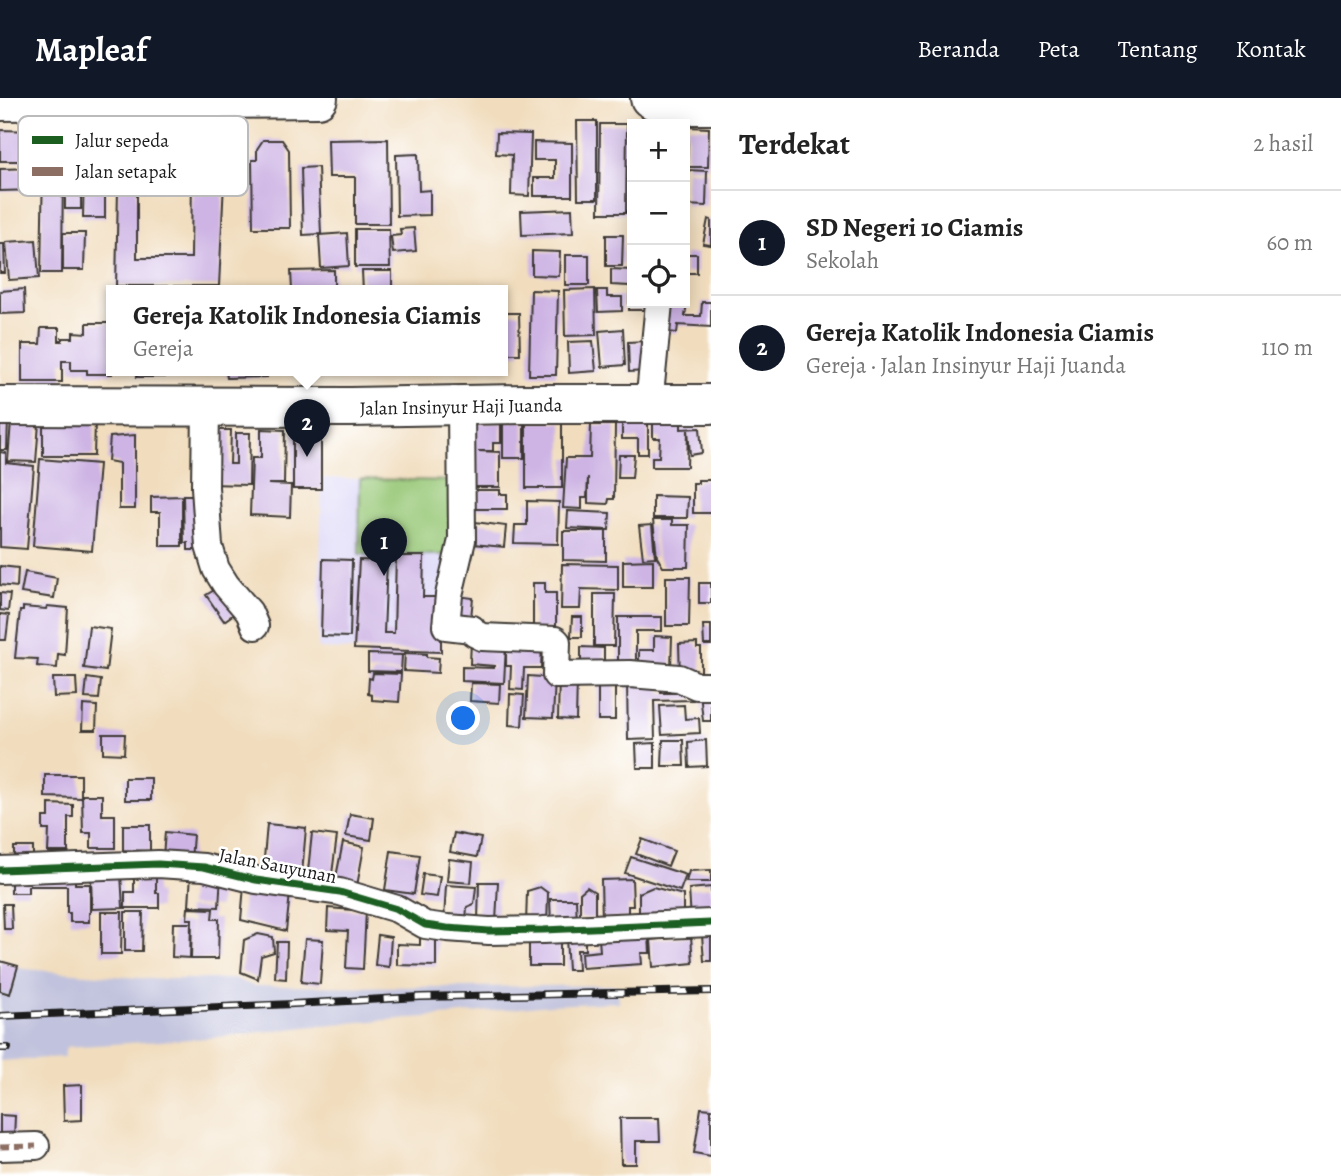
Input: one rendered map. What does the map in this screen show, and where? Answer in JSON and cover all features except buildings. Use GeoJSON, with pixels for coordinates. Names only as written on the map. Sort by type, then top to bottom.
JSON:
{"type":"FeatureCollection","features":[{"type":"Feature","properties":{"kind":"highway"},"geometry":{"type":"LineString","coordinates":[[0,101],[318,98]]}},
{"type":"Feature","properties":{"kind":"highway"},"geometry":{"type":"LineString","coordinates":[[650,98],[663,105],[694,111]]}},
{"type":"Feature","properties":{"kind":"highway","name":"Jalan Insinyur Haji Juanda"},"geometry":{"type":"LineString","coordinates":[[0,406],[711,404]]}},
{"type":"Feature","properties":{"kind":"street"},"geometry":{"type":"LineString","coordinates":[[649,405],[659,308]]}},
{"type":"Feature","properties":{"kind":"street"},"geometry":{"type":"LineString","coordinates":[[461,405],[462,540],[449,595],[446,626],[472,629],[482,637],[555,640],[556,675],[630,674],[679,678],[697,686],[711,686]]}},
{"type":"Feature","properties":{"kind":"street"},"geometry":{"type":"LineString","coordinates":[[206,406],[205,487],[209,546],[216,569],[248,612],[255,626]]}},
{"type":"Feature","properties":{"kind":"street","name":"Jalan Sauyunan"},"geometry":{"type":"LineString","coordinates":[[0,870],[158,864],[204,867],[256,880],[340,892],[397,909],[425,925],[447,928],[489,931],[543,930],[711,923]]}},
{"type":"Feature","properties":{"kind":"street"},"geometry":{"type":"LineString","coordinates":[[0,1147],[36,1146]]}},
{"type":"Feature","properties":{"kind":"shaded area"},"geometry":{"type":"Polygon","coordinates":[[[322,478],[454,481],[441,652],[318,649],[322,478]]]}},
{"type":"Feature","properties":{"kind":"shaded area"},"geometry":{"type":"Polygon","coordinates":[[[0,960],[24,969],[152,979],[236,979],[253,986],[618,985],[619,1002],[549,1005],[209,1038],[66,1047],[64,1057],[0,1061],[0,960]]]}},
{"type":"Feature","properties":{"kind":"green space"},"geometry":{"type":"Polygon","coordinates":[[[360,479],[454,481],[452,555],[359,554],[360,479]]]}},
{"type":"Feature","properties":{"kind":"railway"},"geometry":{"type":"LineString","coordinates":[[0,1016],[420,997],[711,991]]}},
{"type":"Feature","properties":{"kind":"railway"},"geometry":{"type":"LineString","coordinates":[[0,1048],[8,1048]]}},
{"type":"Feature","properties":{"kind":"marked path"},"geometry":{"type":"LineString","coordinates":[[0,1147],[36,1146]]}},
{"type":"Feature","properties":{"kind":"cycle path"},"geometry":{"type":"LineString","coordinates":[[0,870],[158,864],[204,867],[256,880],[340,892],[397,909],[425,925],[447,928],[489,931],[543,930],[711,923]]}},
{"type":"Feature","properties":{"kind":"place","name":"Gereja Katolik Indonesia Ciamis"},"geometry":{"type":"Point","coordinates":[307,457]}},
{"type":"Feature","properties":{"kind":"place","name":"SD Negeri 10 Ciamis"},"geometry":{"type":"Point","coordinates":[384,576]}}]}
